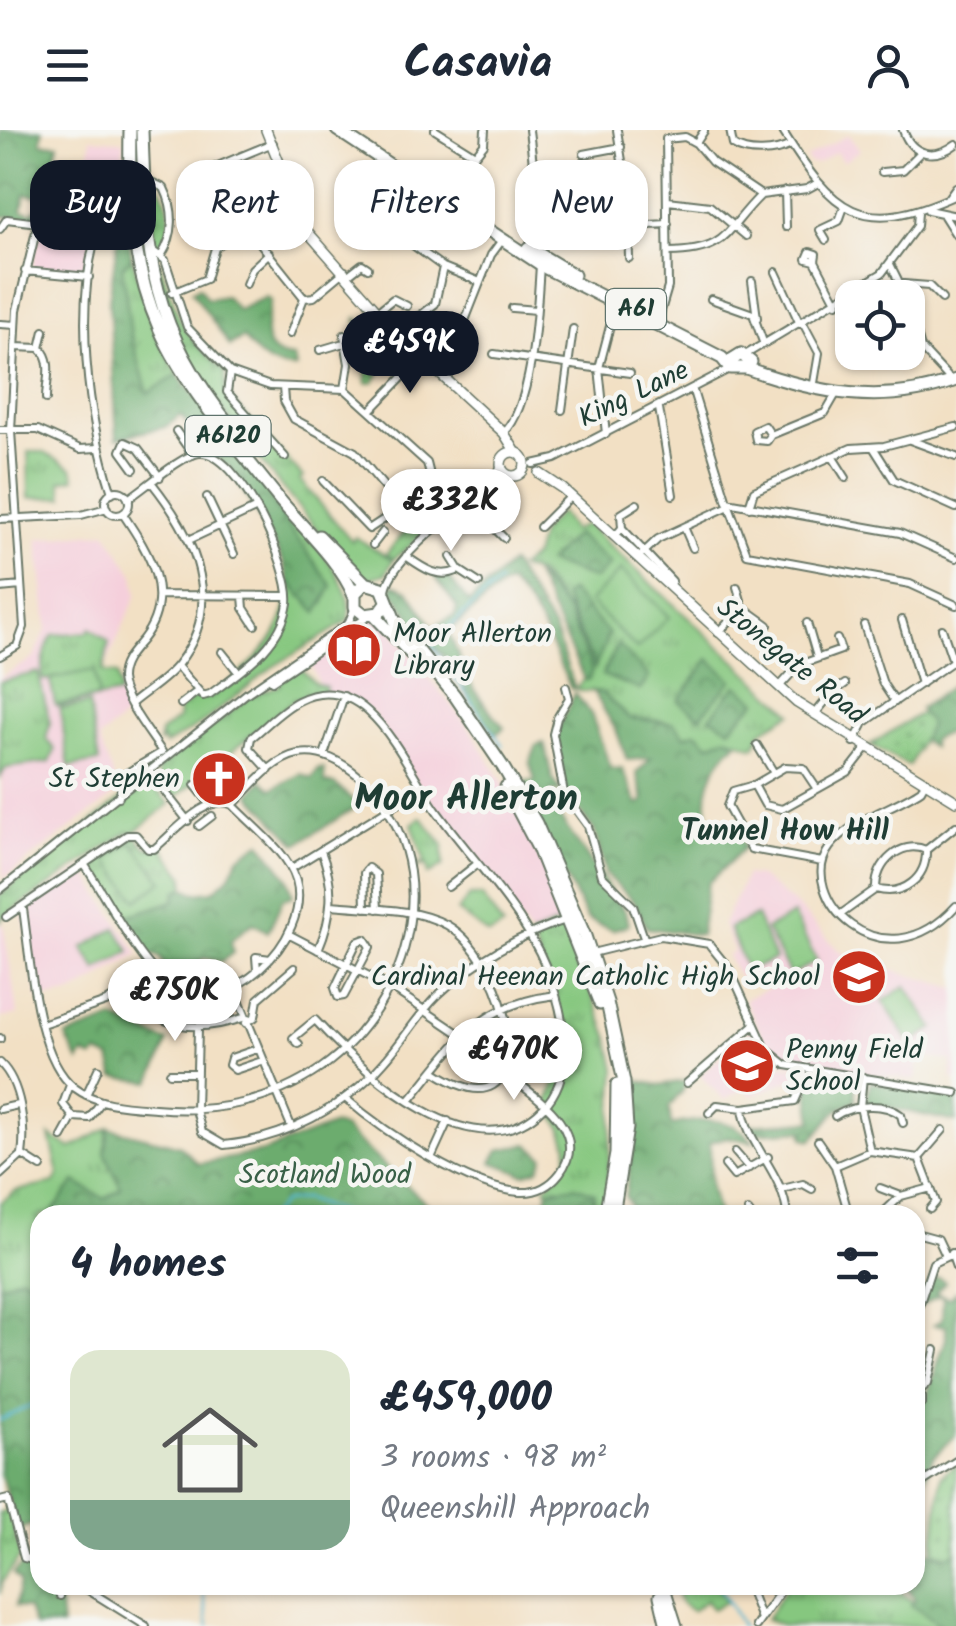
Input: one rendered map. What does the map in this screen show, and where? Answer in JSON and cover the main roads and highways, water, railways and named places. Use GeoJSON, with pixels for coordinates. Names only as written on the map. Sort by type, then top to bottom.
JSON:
{"type":"FeatureCollection","features":[{"type":"Feature","properties":{"kind":"highway","name":"A6120"},"geometry":{"type":"LineString","coordinates":[[130,130],[134,256],[154,320],[181,373],[354,602],[412,654],[473,733],[529,830],[564,913],[591,953],[624,1082],[627,1128],[615,1205]]}},
{"type":"Feature","properties":{"kind":"highway","name":"A6120"},"geometry":{"type":"LineString","coordinates":[[144,130],[146,244],[151,270],[167,324],[206,395],[320,537],[386,600],[503,767],[536,823],[567,895],[609,1038],[618,1090],[616,1154],[607,1205]]}},
{"type":"Feature","properties":{"kind":"highway","name":"A61"},"geometry":{"type":"LineString","coordinates":[[338,130],[387,160]]}},
{"type":"Feature","properties":{"kind":"highway","name":"A61"},"geometry":{"type":"LineString","coordinates":[[349,130],[391,160]]}},
{"type":"Feature","properties":{"kind":"highway","name":"A61"},"geometry":{"type":"LineString","coordinates":[[495,233],[543,267],[615,307],[739,362],[813,387],[836,394],[895,394],[953,376]]}},
{"type":"Feature","properties":{"kind":"highway","name":"A61"},"geometry":{"type":"LineString","coordinates":[[530,250],[543,267],[739,362]]}},
{"type":"Feature","properties":{"kind":"highway"},"geometry":{"type":"LineString","coordinates":[[543,267],[580,287]]}},
{"type":"Feature","properties":{"kind":"highway","name":"A61"},"geometry":{"type":"LineString","coordinates":[[813,387],[875,389],[953,376]]}},
{"type":"Feature","properties":{"kind":"highway"},"geometry":{"type":"LineString","coordinates":[[354,602],[370,583]]}},
{"type":"Feature","properties":{"kind":"highway"},"geometry":{"type":"LineString","coordinates":[[372,616],[386,600]]}},
{"type":"Feature","properties":{"kind":"highway"},"geometry":{"type":"LineString","coordinates":[[662,1595],[667,1626]]}},
{"type":"Feature","properties":{"kind":"highway"},"geometry":{"type":"LineString","coordinates":[[664,1595],[676,1626]]}},
{"type":"Feature","properties":{"kind":"main road"},"geometry":{"type":"LineString","coordinates":[[266,130],[306,230],[378,312],[504,433],[513,478],[538,468]]}},
{"type":"Feature","properties":{"kind":"main road","name":"Stonegate Road"},"geometry":{"type":"LineString","coordinates":[[507,458],[538,468],[718,634],[814,715],[956,801]]}},
{"type":"Feature","properties":{"kind":"waterway"},"geometry":{"type":"LineString","coordinates":[[499,582],[438,638],[428,641],[503,746]]}},
{"type":"Feature","properties":{"kind":"waterway"},"geometry":{"type":"LineString","coordinates":[[418,620],[428,639]]}},
{"type":"Feature","properties":{"kind":"waterway"},"geometry":{"type":"LineString","coordinates":[[280,1205],[304,1199],[321,1205]]}},
{"type":"Feature","properties":{"kind":"waterway"},"geometry":{"type":"LineString","coordinates":[[0,1420],[30,1406]]}},
{"type":"Feature","properties":{"kind":"waterway"},"geometry":{"type":"LineString","coordinates":[[204,1595],[209,1626]]}},
{"type":"Feature","properties":{"kind":"waterway"},"geometry":{"type":"LineString","coordinates":[[724,1595],[742,1626]]}},
{"type":"Feature","properties":{"kind":"place","name":"Moor Allerton Library"},"geometry":{"type":"Point","coordinates":[354,650]}},
{"type":"Feature","properties":{"kind":"place","name":"St Stephen"},"geometry":{"type":"Point","coordinates":[219,779]}},
{"type":"Feature","properties":{"kind":"place","name":"Cardinal Heenan Catholic High School"},"geometry":{"type":"Point","coordinates":[859,977]}},
{"type":"Feature","properties":{"kind":"place","name":"Penny Field School"},"geometry":{"type":"Point","coordinates":[747,1066]}},
{"type":"Feature","properties":{"kind":"district","name":"Moor Allerton"},"geometry":{"type":"Point","coordinates":[466,800]}},
{"type":"Feature","properties":{"kind":"district","name":"Tunnel How Hill"},"geometry":{"type":"Point","coordinates":[785,832]}},
{"type":"Feature","properties":{"kind":"park label","name":"Scotland Wood"},"geometry":{"type":"Point","coordinates":[325,1175]}}]}
